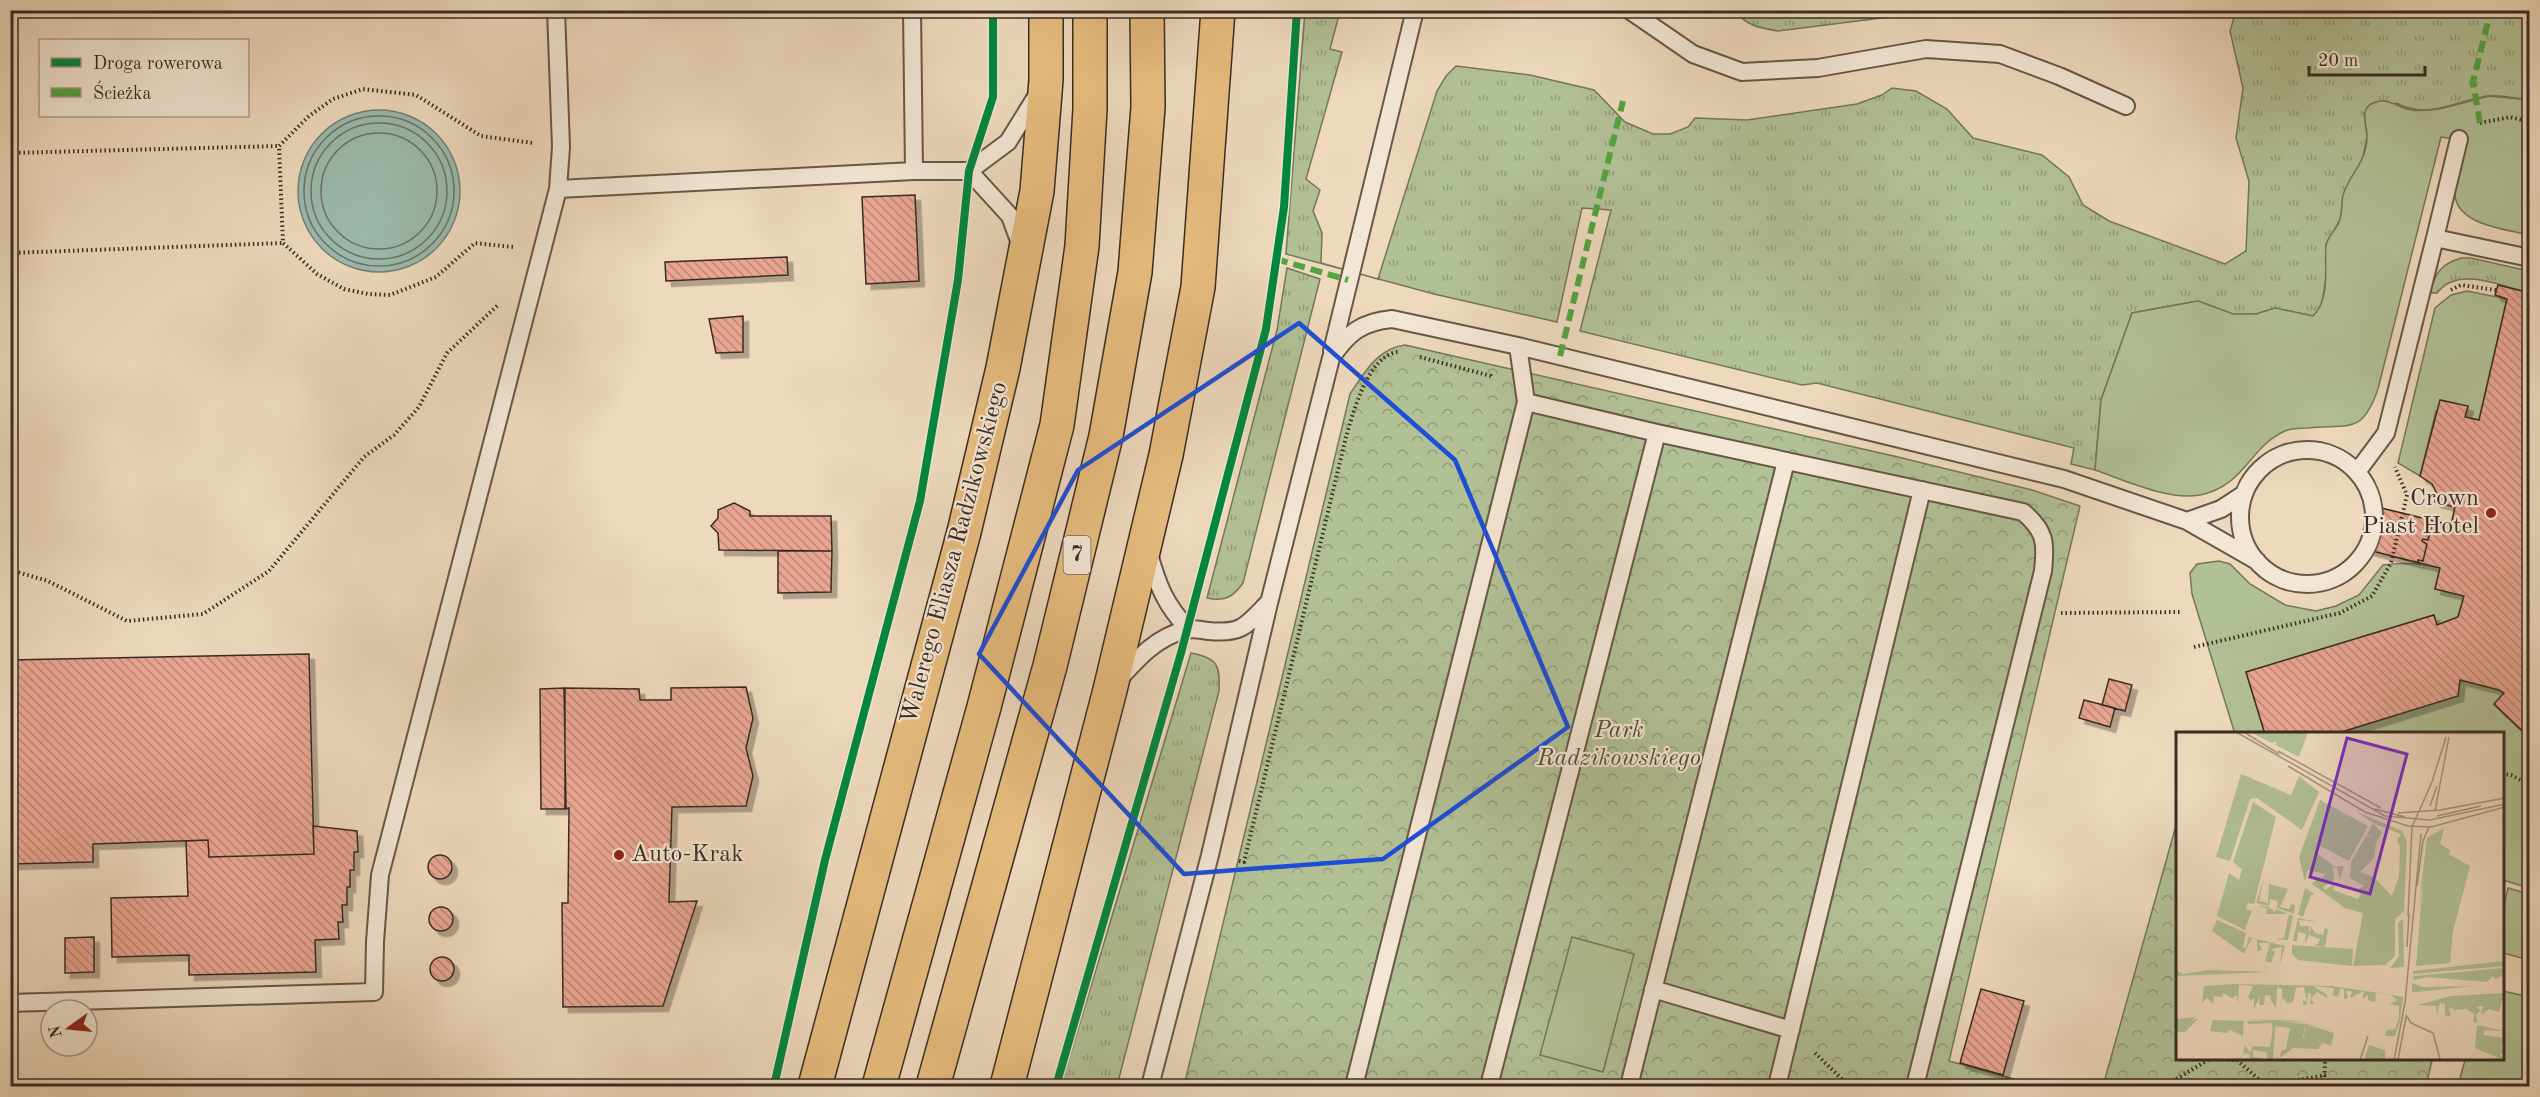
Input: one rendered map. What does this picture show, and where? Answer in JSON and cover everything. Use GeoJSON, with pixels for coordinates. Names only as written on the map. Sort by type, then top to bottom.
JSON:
{"type":"FeatureCollection","features":[{"type":"Feature","properties":{"kind":"main road","name":"Walerego Eliasza Radzikowskiego"},"geometry":{"type":"LineString","coordinates":[[815,1086],[964,532],[1003,368],[1037,191],[1046,80],[1046,10]]}},
{"type":"Feature","properties":{"kind":"main road","name":"7"},"geometry":{"type":"LineString","coordinates":[[879,1086],[984,707],[1057,425],[1082,246],[1090,109],[1090,10]]}},
{"type":"Feature","properties":{"kind":"main road","name":"7"},"geometry":{"type":"LineString","coordinates":[[933,1086],[1050,666],[1106,436],[1135,272],[1148,107],[1147,10]]}},
{"type":"Feature","properties":{"kind":"main road"},"geometry":{"type":"LineString","coordinates":[[1007,1086],[1110,690],[1166,455],[1198,287],[1218,10]]}},
{"type":"Feature","properties":{"kind":"lane"},"geometry":{"type":"LineString","coordinates":[[10,1002],[374,992],[380,874],[558,189],[561,147],[556,10]]}},
{"type":"Feature","properties":{"kind":"lane"},"geometry":{"type":"LineString","coordinates":[[912,10],[914,171]]}},
{"type":"Feature","properties":{"kind":"lane"},"geometry":{"type":"LineString","coordinates":[[1150,1086],[1210,855],[1269,603],[1415,10]]}},
{"type":"Feature","properties":{"kind":"lane"},"geometry":{"type":"LineString","coordinates":[[1629,10],[1693,54],[1742,72],[1818,68],[1926,49],[2000,54],[2059,76],[2126,106]]}},
{"type":"Feature","properties":{"kind":"lane"},"geometry":{"type":"LineString","coordinates":[[558,189],[914,171],[969,171],[1008,142],[1046,80]]}},
{"type":"Feature","properties":{"kind":"lane"},"geometry":{"type":"LineString","coordinates":[[2357,472],[2386,434],[2459,140]]}},
{"type":"Feature","properties":{"kind":"lane"},"geometry":{"type":"LineString","coordinates":[[969,171],[1010,216],[1025,258]]}},
{"type":"Feature","properties":{"kind":"lane"},"geometry":{"type":"LineString","coordinates":[[2435,238],[2529,258]]}},
{"type":"Feature","properties":{"kind":"lane"},"geometry":{"type":"LineString","coordinates":[[1331,358],[1344,339],[1358,328],[1375,321],[1392,319],[1518,346],[2064,480],[2187,521],[2257,561]]}},
{"type":"Feature","properties":{"kind":"lane"},"geometry":{"type":"LineString","coordinates":[[1354,1086],[1526,402],[1518,346]]}},
{"type":"Feature","properties":{"kind":"lane"},"geometry":{"type":"LineString","coordinates":[[1526,402],[1657,433],[2023,512],[2039,528],[2045,547],[2033,613],[1915,1086]]}},
{"type":"Feature","properties":{"kind":"lane"},"geometry":{"type":"LineString","coordinates":[[1489,1086],[1657,433]]}},
{"type":"Feature","properties":{"kind":"lane"},"geometry":{"type":"LineString","coordinates":[[2318,450],[2339,457],[2357,472],[2369,489],[2375,510],[2374,531],[2366,551],[2352,568],[2335,579],[2313,585],[2292,583],[2272,576],[2257,561],[2247,546],[2241,530],[2240,511],[2244,494],[2255,474],[2273,459],[2294,451],[2318,450]]}},
{"type":"Feature","properties":{"kind":"lane"},"geometry":{"type":"LineString","coordinates":[[1629,1086],[1786,461]]}},
{"type":"Feature","properties":{"kind":"lane"},"geometry":{"type":"LineString","coordinates":[[1777,1086],[1922,490]]}},
{"type":"Feature","properties":{"kind":"lane"},"geometry":{"type":"LineString","coordinates":[[2187,521],[2221,509],[2244,494]]}},
{"type":"Feature","properties":{"kind":"lane"},"geometry":{"type":"LineString","coordinates":[[1146,541],[1161,592],[1170,610],[1188,629]]}},
{"type":"Feature","properties":{"kind":"lane"},"geometry":{"type":"LineString","coordinates":[[1110,690],[1145,651],[1167,636],[1188,629],[1221,632],[1243,629],[1269,603]]}},
{"type":"Feature","properties":{"kind":"lane"},"geometry":{"type":"LineString","coordinates":[[1653,989],[1791,1030]]}},
{"type":"Feature","properties":{"kind":"path"},"geometry":{"type":"LineString","coordinates":[[10,153],[279,146],[309,116],[333,99],[363,89],[416,95],[480,136],[561,147]]}},
{"type":"Feature","properties":{"kind":"path"},"geometry":{"type":"LineString","coordinates":[[2459,140],[2480,123],[2510,117],[2529,122]]}},
{"type":"Feature","properties":{"kind":"path"},"geometry":{"type":"LineString","coordinates":[[279,146],[283,243]]}},
{"type":"Feature","properties":{"kind":"path"},"geometry":{"type":"LineString","coordinates":[[10,253],[283,243],[317,274],[344,289],[368,294],[390,295],[436,277],[475,243],[543,251]]}},
{"type":"Feature","properties":{"kind":"path"},"geometry":{"type":"LineString","coordinates":[[10,570],[48,580],[127,621],[203,614],[269,571],[364,457],[394,435],[419,407],[447,353],[500,303]]}},
{"type":"Feature","properties":{"kind":"path"},"geometry":{"type":"LineString","coordinates":[[1244,862],[1346,437],[1358,397],[1382,359],[1388,354],[1402,352]]}},
{"type":"Feature","properties":{"kind":"path"},"geometry":{"type":"LineString","coordinates":[[1413,355],[1491,376],[1496,387]]}},
{"type":"Feature","properties":{"kind":"path"},"geometry":{"type":"LineString","coordinates":[[2033,613],[2182,612]]}},
{"type":"Feature","properties":{"kind":"path"},"geometry":{"type":"LineString","coordinates":[[2504,774],[2511,775],[2529,785]]}},
{"type":"Feature","properties":{"kind":"path"},"geometry":{"type":"LineString","coordinates":[[1791,1030],[1849,1086]]}},
{"type":"Feature","properties":{"kind":"path"},"geometry":{"type":"LineString","coordinates":[[2172,1086],[2173,1081],[2205,1061]]}},
{"type":"Feature","properties":{"kind":"path"},"geometry":{"type":"LineString","coordinates":[[2238,1061],[2267,1086],[2326,1075]]}},
{"type":"Feature","properties":{"kind":"path"},"geometry":{"type":"LineString","coordinates":[[2324,1086],[2325,1061]]}},
{"type":"Feature","properties":{"kind":"highlighted area"},"geometry":{"type":"Polygon","coordinates":[[[1299,323],[1455,460],[1568,727],[1383,859],[1184,874],[979,654],[1078,470],[1299,323]]]}},
{"type":"Feature","properties":{"kind":"green space"},"geometry":{"type":"Polygon","coordinates":[[[1305,11],[1340,11],[1330,49],[1342,52],[1306,179],[1320,190],[1313,211],[1322,233],[1321,263],[1365,275],[1286,254],[1305,11]]]}},
{"type":"Feature","properties":{"kind":"green space"},"geometry":{"type":"Polygon","coordinates":[[[1736,11],[1922,11],[1778,31],[1749,23],[1736,11]]]}},
{"type":"Feature","properties":{"kind":"green space"},"geometry":{"type":"Polygon","coordinates":[[[2236,11],[2529,11],[2529,100],[2487,96],[2430,110],[2408,108],[2396,103],[2364,113],[2367,137],[2362,162],[2344,194],[2340,220],[2326,244],[2327,271],[2321,308],[2313,316],[2275,308],[2256,314],[2233,314],[2198,301],[2132,313],[2101,400],[2095,470],[2071,464],[2074,448],[1817,383],[1802,385],[1580,331],[1611,210],[1582,208],[1557,322],[1378,279],[1437,91],[1446,76],[1456,66],[1530,75],[1594,90],[1625,122],[1653,134],[1670,134],[1688,127],[1695,118],[1747,120],[1857,104],[1882,95],[1892,88],[1916,91],[1947,109],[1973,138],[2042,155],[2069,177],[2083,205],[2109,221],[2225,264],[2246,251],[2249,181],[2236,138],[2243,88],[2230,31],[2236,11]]]}},
{"type":"Feature","properties":{"kind":"green space"},"geometry":{"type":"Polygon","coordinates":[[[2489,96],[2529,100],[2529,235],[2483,223],[2462,211],[2455,191],[2467,141],[2441,137],[2378,389],[2372,404],[2360,420],[2344,426],[2297,428],[2285,431],[2263,446],[2227,483],[2200,495],[2175,495],[2161,492],[2095,470],[2101,400],[2132,313],[2198,301],[2233,314],[2256,314],[2275,308],[2313,316],[2319,309],[2326,282],[2327,243],[2338,225],[2346,187],[2364,153],[2367,136],[2366,109],[2373,103],[2384,101],[2407,109],[2431,110],[2489,96]]]}},
{"type":"Feature","properties":{"kind":"green space"},"geometry":{"type":"Polygon","coordinates":[[[2461,258],[2471,258],[2529,271],[2526,292],[2491,282],[2467,279],[2456,280],[2445,285],[2437,293],[2430,293],[2440,270],[2448,263],[2461,258]]]}},
{"type":"Feature","properties":{"kind":"green space"},"geometry":{"type":"Polygon","coordinates":[[[1287,268],[1320,279],[1243,583],[1236,592],[1224,599],[1207,598],[1277,330],[1287,268]]]}},
{"type":"Feature","properties":{"kind":"green space"},"geometry":{"type":"Polygon","coordinates":[[[2467,291],[2507,299],[2479,420],[2465,417],[2468,407],[2436,411],[2420,476],[2398,463],[2435,308],[2451,295],[2467,291]]]}},
{"type":"Feature","properties":{"kind":"green space","name":"Park Radzikowskiego"},"geometry":{"type":"Polygon","coordinates":[[[1405,345],[1898,457],[2032,490],[2080,506],[1949,1061],[2039,1086],[1184,1086],[1350,394],[1366,370],[1379,356],[1395,347],[1405,345]]]}},
{"type":"Feature","properties":{"kind":"green space"},"geometry":{"type":"Polygon","coordinates":[[[2219,561],[2230,564],[2250,584],[2285,605],[2316,611],[2336,606],[2359,595],[2383,565],[2391,564],[2426,565],[2440,568],[2435,589],[2464,596],[2458,617],[2437,625],[2434,615],[2246,672],[2264,732],[2234,732],[2192,594],[2190,573],[2197,564],[2219,561]]]}},
{"type":"Feature","properties":{"kind":"green space"},"geometry":{"type":"Polygon","coordinates":[[[1191,653],[1207,657],[1216,664],[1219,691],[1117,1086],[1061,1086],[1191,653]]]}},
{"type":"Feature","properties":{"kind":"green space"},"geometry":{"type":"Polygon","coordinates":[[[2460,680],[2499,690],[2504,693],[2494,705],[2529,738],[2529,888],[2504,880],[2504,732],[2341,732],[2458,696],[2460,680]]]}},
{"type":"Feature","properties":{"kind":"green space"},"geometry":{"type":"Polygon","coordinates":[[[2176,826],[2176,1061],[2432,1061],[2426,1086],[2103,1086],[2176,826]]]}},
{"type":"Feature","properties":{"kind":"green space"},"geometry":{"type":"Polygon","coordinates":[[[2508,888],[2529,894],[2529,960],[2504,953],[2504,904],[2508,888]]]}},
{"type":"Feature","properties":{"kind":"green space"},"geometry":{"type":"Polygon","coordinates":[[[1572,937],[1634,954],[1603,1072],[1540,1055],[1572,937]]]}},
{"type":"Feature","properties":{"kind":"green space"},"geometry":{"type":"Polygon","coordinates":[[[2504,991],[2529,997],[2529,1064],[2524,1086],[2458,1086],[2465,1061],[2504,1061],[2504,991]]]}},
{"type":"Feature","properties":{"kind":"water"},"geometry":{"type":"Polygon","coordinates":[[[379,110],[395,111],[410,116],[436,134],[454,160],[459,175],[459,207],[454,222],[436,248],[410,266],[395,271],[379,272],[363,271],[348,266],[322,248],[304,222],[299,207],[298,191],[299,175],[304,160],[322,134],[348,116],[363,111],[379,110]]]}},
{"type":"Feature","properties":{"kind":"building"},"geometry":{"type":"Polygon","coordinates":[[[915,195],[919,281],[866,284],[862,197],[915,195]]]}},
{"type":"Feature","properties":{"kind":"building"},"geometry":{"type":"Polygon","coordinates":[[[787,257],[788,275],[666,281],[665,262],[787,257]]]}},
{"type":"Feature","properties":{"kind":"building","name":"Crown Piast Hotel"},"geometry":{"type":"Polygon","coordinates":[[[2498,285],[2530,293],[2530,738],[2494,704],[2504,693],[2460,680],[2458,696],[2341,732],[2264,732],[2246,672],[2434,615],[2437,625],[2458,617],[2464,596],[2435,589],[2440,568],[2368,550],[2377,507],[2451,525],[2455,507],[2435,502],[2436,492],[2432,484],[2420,476],[2440,400],[2468,406],[2465,417],[2479,420],[2507,299],[2495,295],[2498,285]]]}},
{"type":"Feature","properties":{"kind":"building"},"geometry":{"type":"Polygon","coordinates":[[[743,316],[743,352],[716,353],[709,319],[743,316]]]}},
{"type":"Feature","properties":{"kind":"building"},"geometry":{"type":"Polygon","coordinates":[[[734,503],[750,511],[750,516],[831,516],[832,551],[719,550],[718,533],[711,526],[718,518],[718,510],[734,503]]]}},
{"type":"Feature","properties":{"kind":"building"},"geometry":{"type":"Polygon","coordinates":[[[2377,507],[2427,519],[2426,523],[2432,524],[2428,540],[2423,539],[2422,541],[2427,544],[2423,561],[2418,560],[2418,563],[2368,550],[2377,507]]]}},
{"type":"Feature","properties":{"kind":"building"},"geometry":{"type":"Polygon","coordinates":[[[778,551],[832,551],[831,592],[778,593],[778,551]]]}},
{"type":"Feature","properties":{"kind":"building"},"geometry":{"type":"Polygon","coordinates":[[[309,654],[314,854],[209,857],[208,840],[93,844],[93,862],[10,864],[10,660],[309,654]]]}},
{"type":"Feature","properties":{"kind":"building"},"geometry":{"type":"Polygon","coordinates":[[[2109,679],[2132,685],[2125,711],[2102,705],[2109,679]]]}},
{"type":"Feature","properties":{"kind":"building","name":"Auto-Krak"},"geometry":{"type":"Polygon","coordinates":[[[746,687],[753,718],[746,748],[753,776],[746,806],[672,807],[669,902],[697,901],[663,1006],[563,1007],[562,903],[568,903],[569,808],[565,809],[565,688],[639,689],[640,700],[671,700],[671,688],[746,687]]]}},
{"type":"Feature","properties":{"kind":"building"},"geometry":{"type":"Polygon","coordinates":[[[564,688],[566,809],[541,809],[540,689],[564,688]]]}},
{"type":"Feature","properties":{"kind":"building"},"geometry":{"type":"Polygon","coordinates":[[[2084,700],[2115,708],[2110,727],[2079,718],[2084,700]]]}},
{"type":"Feature","properties":{"kind":"building"},"geometry":{"type":"Polygon","coordinates":[[[313,826],[357,831],[358,852],[354,852],[354,870],[350,870],[347,905],[342,905],[343,922],[338,922],[339,939],[315,940],[316,972],[189,975],[189,955],[112,957],[111,898],[188,896],[186,841],[208,840],[209,857],[314,854],[313,826]]]}},
{"type":"Feature","properties":{"kind":"building"},"geometry":{"type":"Polygon","coordinates":[[[440,855],[445,856],[451,862],[451,872],[445,878],[440,879],[435,878],[429,872],[428,867],[429,862],[435,856],[440,855]]]}},
{"type":"Feature","properties":{"kind":"building"},"geometry":{"type":"Polygon","coordinates":[[[441,907],[450,910],[453,919],[450,928],[441,931],[432,928],[429,919],[432,910],[441,907]]]}},
{"type":"Feature","properties":{"kind":"building"},"geometry":{"type":"Polygon","coordinates":[[[94,937],[94,972],[65,973],[65,938],[94,937]]]}},
{"type":"Feature","properties":{"kind":"building"},"geometry":{"type":"Polygon","coordinates":[[[442,957],[447,958],[453,964],[453,974],[447,980],[442,981],[437,980],[431,974],[430,969],[431,964],[437,958],[442,957]]]}},
{"type":"Feature","properties":{"kind":"building"},"geometry":{"type":"Polygon","coordinates":[[[1981,989],[2024,1001],[2003,1075],[1960,1063],[1981,989]]]}},
{"type":"Feature","properties":{"kind":"marked path"},"geometry":{"type":"LineString","coordinates":[[2480,123],[2473,82],[2491,10]]}},
{"type":"Feature","properties":{"kind":"marked path"},"geometry":{"type":"LineString","coordinates":[[1560,356],[1623,101]]}},
{"type":"Feature","properties":{"kind":"marked path"},"geometry":{"type":"LineString","coordinates":[[1276,259],[1348,280]]}},
{"type":"Feature","properties":{"kind":"cycle path"},"geometry":{"type":"LineString","coordinates":[[774,1086],[825,860],[920,501],[958,280],[969,171],[993,97],[993,10]]}},
{"type":"Feature","properties":{"kind":"cycle path"},"geometry":{"type":"LineString","coordinates":[[1056,1086],[1181,653],[1266,329],[1284,207],[1297,10]]}},
{"type":"Feature","properties":{"kind":"place","name":"Crown Piast Hotel"},"geometry":{"type":"Point","coordinates":[2491,513]}},
{"type":"Feature","properties":{"kind":"place","name":"Auto-Krak"},"geometry":{"type":"Point","coordinates":[619,855]}}]}
